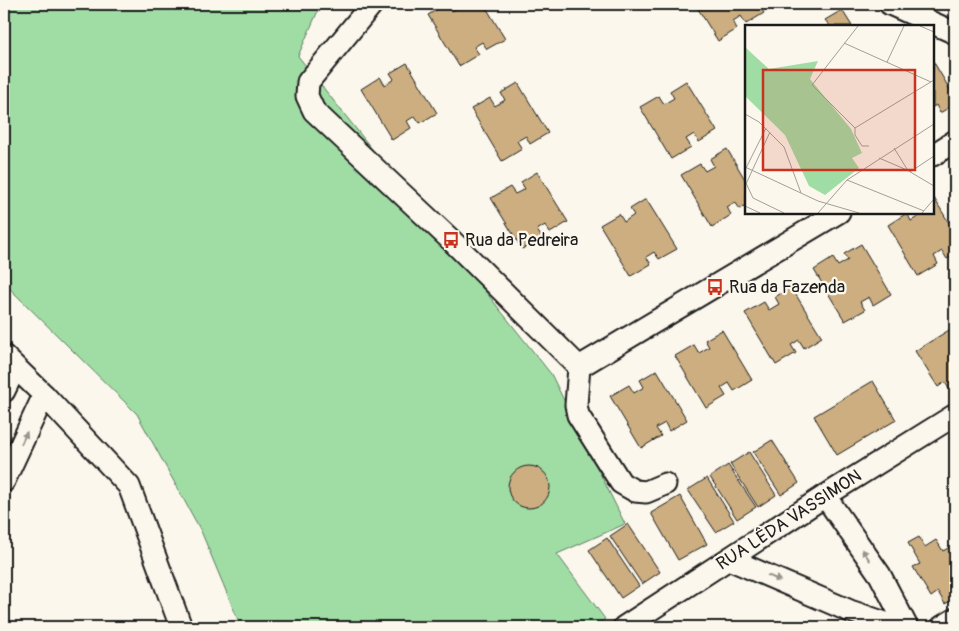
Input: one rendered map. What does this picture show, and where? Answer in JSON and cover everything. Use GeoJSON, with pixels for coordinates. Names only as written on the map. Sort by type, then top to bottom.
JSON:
{"type":"FeatureCollection","features":[{"type":"Feature","properties":{"kind":"street"},"geometry":{"type":"LineString","coordinates":[[372,4],[308,82],[307,96],[314,111],[450,240],[579,368],[576,405],[578,415],[621,483],[635,491],[646,492],[665,484]]}},
{"type":"Feature","properties":{"kind":"street"},"geometry":{"type":"LineString","coordinates":[[890,4],[955,33]]}},
{"type":"Feature","properties":{"kind":"street"},"geometry":{"type":"LineString","coordinates":[[934,154],[955,141]]}},
{"type":"Feature","properties":{"kind":"street"},"geometry":{"type":"LineString","coordinates":[[579,368],[836,214]]}},
{"type":"Feature","properties":{"kind":"street"},"geometry":{"type":"LineString","coordinates":[[4,391],[9,362]]}},
{"type":"Feature","properties":{"kind":"street"},"geometry":{"type":"LineString","coordinates":[[9,362],[44,395],[129,486],[181,627]]}},
{"type":"Feature","properties":{"kind":"street"},"geometry":{"type":"LineString","coordinates":[[4,481],[44,395]]}},
{"type":"Feature","properties":{"kind":"street","name":"RUA LÊDA VASSIMON"},"geometry":{"type":"LineString","coordinates":[[624,627],[825,496],[955,415]]}},
{"type":"Feature","properties":{"kind":"street"},"geometry":{"type":"LineString","coordinates":[[825,496],[880,575],[907,627]]}},
{"type":"Feature","properties":{"kind":"street"},"geometry":{"type":"LineString","coordinates":[[730,559],[850,612],[897,627]]}},
{"type":"Feature","properties":{"kind":"street"},"geometry":{"type":"LineString","coordinates":[[850,612],[873,602],[879,592],[880,575]]}},
{"type":"Feature","properties":{"kind":"street"},"geometry":{"type":"LineString","coordinates":[[942,627],[955,619]]}},
{"type":"Feature","properties":{"kind":"green space"},"geometry":{"type":"Polygon","coordinates":[[[4,4],[321,4],[298,56],[551,374],[625,524],[557,554],[605,619],[595,627],[241,627],[201,531],[137,414],[4,283],[4,4]]]}},
{"type":"Feature","properties":{"kind":"building"},"geometry":{"type":"Polygon","coordinates":[[[446,4],[452,11],[461,4],[484,4],[505,39],[487,49],[482,42],[474,47],[479,54],[459,66],[428,15],[446,4]]]}},
{"type":"Feature","properties":{"kind":"building"},"geometry":{"type":"Polygon","coordinates":[[[695,4],[758,4],[764,13],[746,24],[741,16],[733,21],[737,29],[718,41],[695,4]]]}},
{"type":"Feature","properties":{"kind":"building"},"geometry":{"type":"Polygon","coordinates":[[[842,10],[851,25],[829,25],[825,20],[842,10]]]}},
{"type":"Feature","properties":{"kind":"building"},"geometry":{"type":"Polygon","coordinates":[[[407,63],[437,113],[420,123],[415,116],[407,121],[411,128],[392,140],[361,89],[380,77],[385,85],[394,79],[390,73],[407,63]]]}},
{"type":"Feature","properties":{"kind":"building"},"geometry":{"type":"Polygon","coordinates":[[[934,63],[955,98],[955,104],[940,113],[936,105],[934,106],[934,63]]]}},
{"type":"Feature","properties":{"kind":"building"},"geometry":{"type":"Polygon","coordinates":[[[686,81],[717,131],[699,142],[694,134],[686,139],[691,147],[671,159],[640,107],[659,96],[664,104],[674,98],[670,91],[686,81]]]}},
{"type":"Feature","properties":{"kind":"building"},"geometry":{"type":"Polygon","coordinates":[[[518,83],[548,133],[530,144],[526,136],[517,141],[522,149],[502,161],[471,109],[490,98],[495,106],[505,100],[501,93],[518,83]]]}},
{"type":"Feature","properties":{"kind":"building"},"geometry":{"type":"Polygon","coordinates":[[[727,149],[745,179],[745,206],[740,209],[735,202],[727,207],[731,215],[712,227],[681,175],[700,164],[705,171],[714,166],[710,159],[727,149]]]}},
{"type":"Feature","properties":{"kind":"building"},"geometry":{"type":"Polygon","coordinates":[[[537,172],[568,222],[550,233],[545,225],[537,230],[542,238],[522,249],[491,198],[510,187],[515,194],[525,189],[521,182],[537,172]]]}},
{"type":"Feature","properties":{"kind":"building"},"geometry":{"type":"Polygon","coordinates":[[[934,198],[955,233],[955,254],[947,259],[942,251],[934,256],[938,264],[918,276],[888,225],[905,214],[908,214],[911,221],[921,215],[934,214],[934,198]]]}},
{"type":"Feature","properties":{"kind":"building"},"geometry":{"type":"Polygon","coordinates":[[[646,199],[677,249],[659,259],[654,252],[646,257],[651,264],[631,276],[600,225],[619,214],[624,222],[634,215],[630,209],[646,199]]]}},
{"type":"Feature","properties":{"kind":"building"},"geometry":{"type":"Polygon","coordinates":[[[861,244],[891,294],[873,305],[869,297],[860,302],[865,310],[845,321],[814,270],[833,258],[838,266],[848,260],[844,254],[861,244]]]}},
{"type":"Feature","properties":{"kind":"building"},"geometry":{"type":"Polygon","coordinates":[[[791,287],[822,337],[804,348],[799,340],[791,345],[796,353],[776,365],[745,313],[764,302],[769,310],[779,304],[775,297],[791,287]]]}},
{"type":"Feature","properties":{"kind":"building"},"geometry":{"type":"Polygon","coordinates":[[[954,327],[955,385],[949,389],[945,382],[938,387],[915,351],[954,327]]]}},
{"type":"Feature","properties":{"kind":"building"},"geometry":{"type":"Polygon","coordinates":[[[722,330],[752,380],[734,391],[729,383],[721,388],[726,396],[706,408],[675,356],[694,345],[699,353],[709,347],[705,340],[722,330]]]}},
{"type":"Feature","properties":{"kind":"building"},"geometry":{"type":"Polygon","coordinates":[[[657,370],[687,420],[669,431],[665,423],[656,428],[661,436],[641,448],[610,396],[629,385],[634,393],[644,387],[640,380],[657,370]]]}},
{"type":"Feature","properties":{"kind":"building"},"geometry":{"type":"Polygon","coordinates":[[[873,381],[896,420],[837,455],[814,416],[873,381]]]}},
{"type":"Feature","properties":{"kind":"building"},"geometry":{"type":"Polygon","coordinates":[[[772,440],[799,483],[781,495],[753,452],[772,440]]]}},
{"type":"Feature","properties":{"kind":"building"},"geometry":{"type":"Polygon","coordinates":[[[749,452],[776,495],[758,507],[730,464],[749,452]]]}},
{"type":"Feature","properties":{"kind":"building"},"geometry":{"type":"Polygon","coordinates":[[[728,465],[756,507],[737,519],[710,477],[728,465]]]}},
{"type":"Feature","properties":{"kind":"building"},"geometry":{"type":"Polygon","coordinates":[[[533,466],[541,469],[547,475],[550,487],[547,499],[541,505],[525,508],[517,505],[511,499],[508,483],[511,475],[517,469],[533,466]]]}},
{"type":"Feature","properties":{"kind":"building"},"geometry":{"type":"Polygon","coordinates":[[[707,478],[734,521],[716,532],[688,490],[707,478]]]}},
{"type":"Feature","properties":{"kind":"building"},"geometry":{"type":"Polygon","coordinates":[[[680,496],[707,544],[678,560],[651,513],[680,496]]]}},
{"type":"Feature","properties":{"kind":"building"},"geometry":{"type":"Polygon","coordinates":[[[628,524],[660,572],[642,584],[610,536],[628,524]]]}},
{"type":"Feature","properties":{"kind":"building"},"geometry":{"type":"Polygon","coordinates":[[[919,537],[925,547],[936,540],[943,551],[955,544],[955,591],[953,593],[955,598],[945,604],[938,592],[931,597],[913,567],[920,564],[908,543],[919,537]]]}},
{"type":"Feature","properties":{"kind":"building"},"geometry":{"type":"Polygon","coordinates":[[[607,538],[639,586],[621,598],[589,550],[607,538]]]}},
{"type":"Feature","properties":{"kind":"place","name":"Rua da Pedreira"},"geometry":{"type":"Point","coordinates":[451,240]}},
{"type":"Feature","properties":{"kind":"place","name":"Rua da Fazenda"},"geometry":{"type":"Point","coordinates":[715,287]}}]}
